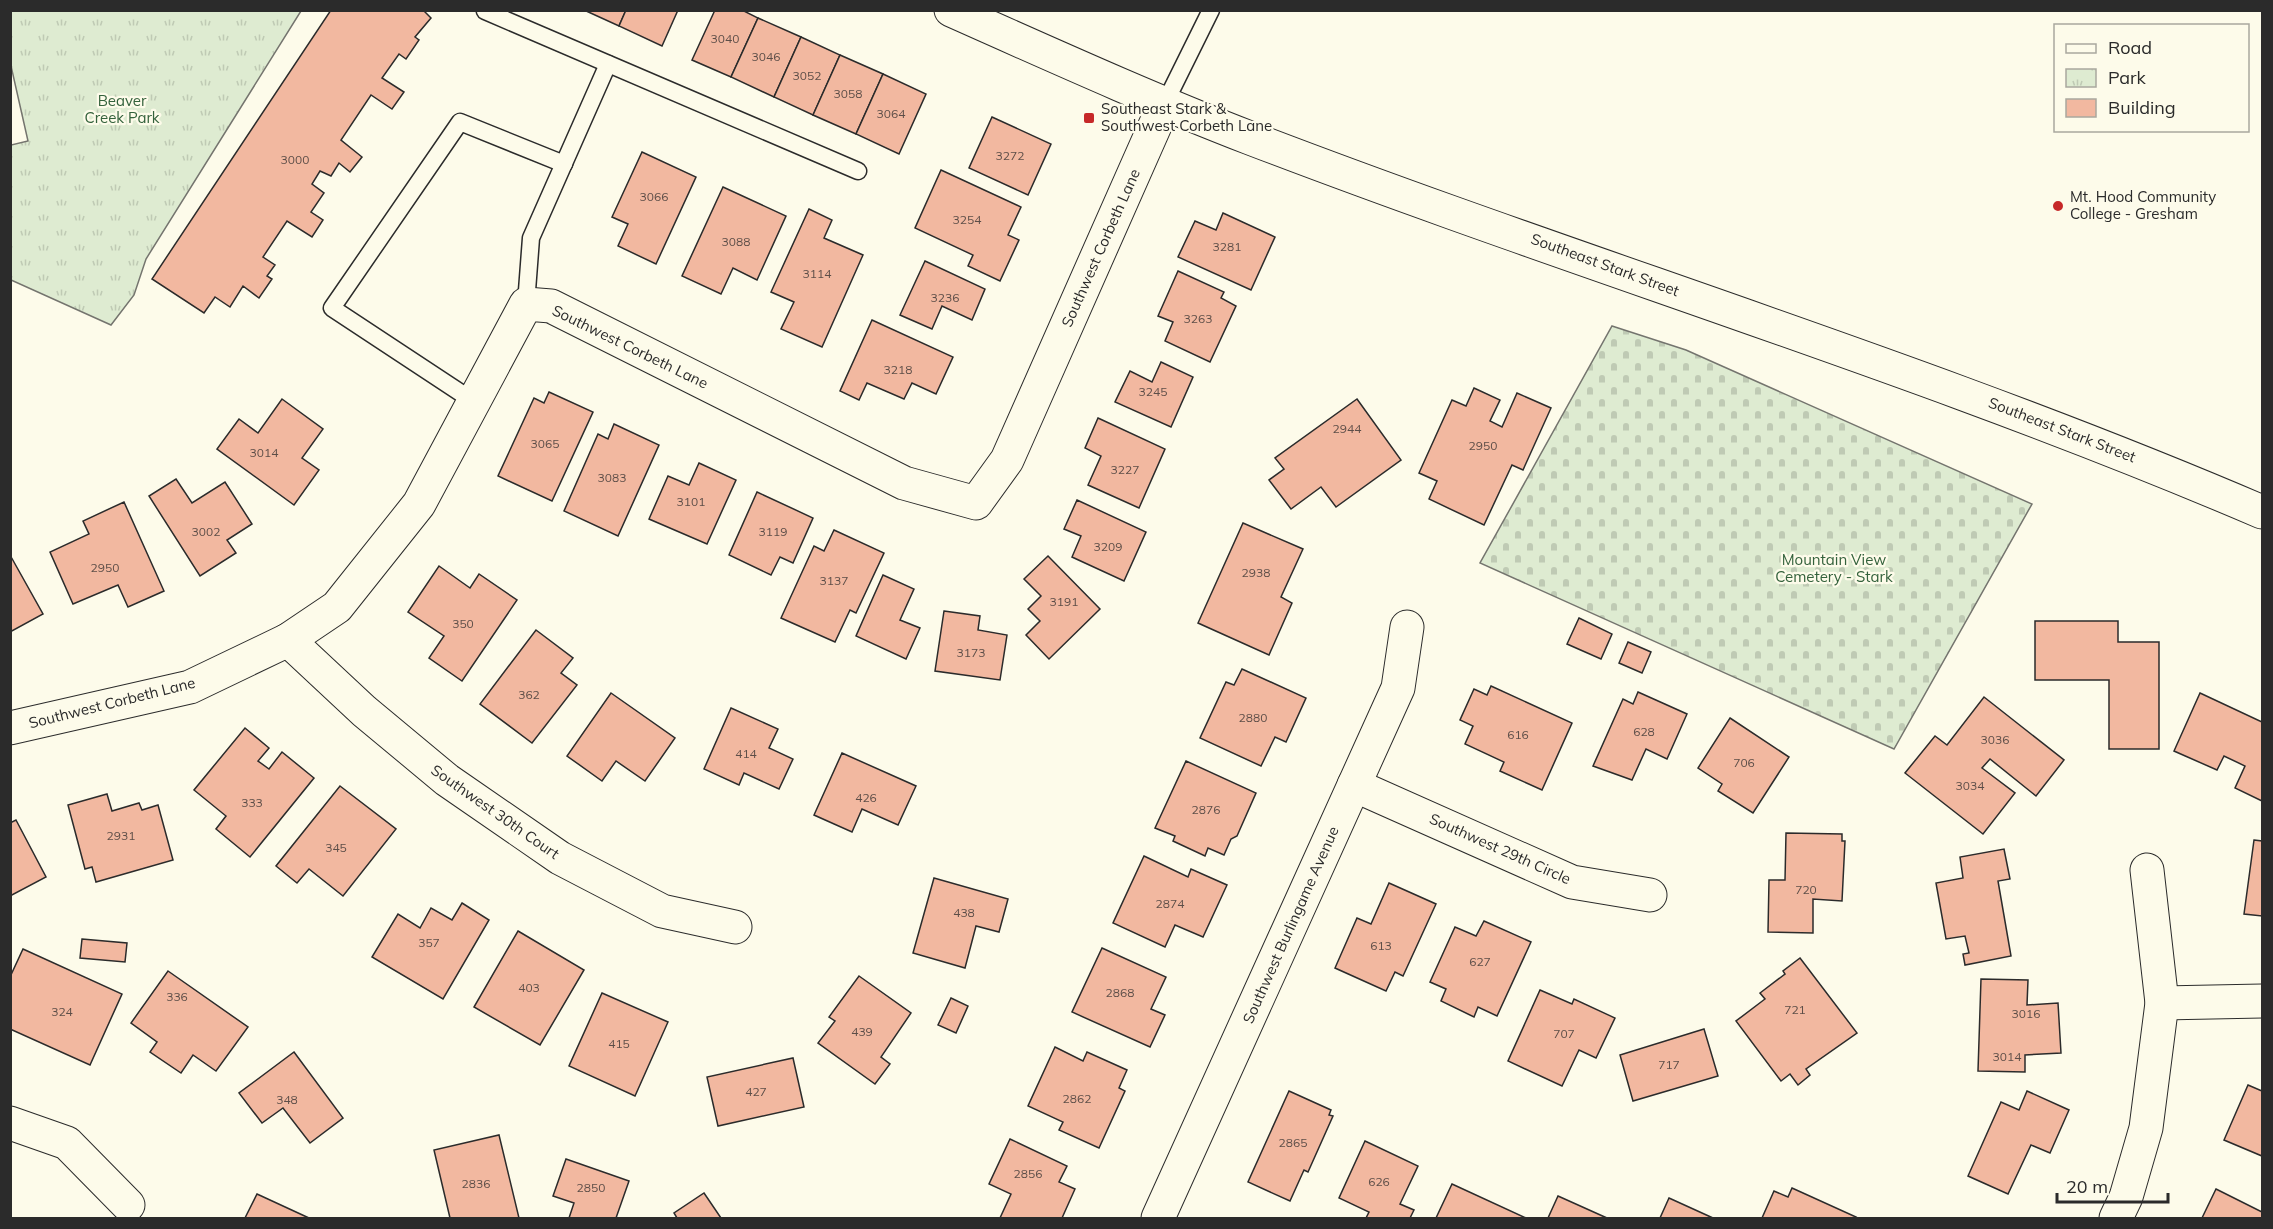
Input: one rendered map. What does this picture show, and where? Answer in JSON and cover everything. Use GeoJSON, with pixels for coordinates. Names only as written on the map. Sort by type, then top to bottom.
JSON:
{"type":"FeatureCollection","features":[{"type":"Feature","properties":{"kind":"street","name":"Southeast Stark Street"},"geometry":{"type":"LineString","coordinates":[[951,10],[1248,137],[2007,408],[2143,461],[2262,512]]}},
{"type":"Feature","properties":{"kind":"street","name":"Southwest Corbeth Lane"},"geometry":{"type":"LineString","coordinates":[[10,728],[190,687],[288,640],[337,607],[419,504],[526,304],[551,306],[904,483],[976,503],[1007,460],[1165,103]]}},
{"type":"Feature","properties":{"kind":"street","name":"Southwest Burlingame Avenue"},"geometry":{"type":"LineString","coordinates":[[1158,1218],[1398,688],[1407,627]]}},
{"type":"Feature","properties":{"kind":"street","name":"Southwest 30th Court"},"geometry":{"type":"LineString","coordinates":[[288,640],[364,711],[447,780],[560,858],[662,911],[735,927]]}},
{"type":"Feature","properties":{"kind":"street","name":"Southwest 29th Circle"},"geometry":{"type":"LineString","coordinates":[[1354,785],[1572,882],[1650,895]]}},
{"type":"Feature","properties":{"kind":"street"},"geometry":{"type":"LineString","coordinates":[[2116,1218],[2126,1197],[2146,1128],[2162,1003],[2147,870]]}},
{"type":"Feature","properties":{"kind":"street"},"geometry":{"type":"LineString","coordinates":[[2162,1003],[2262,1001]]}},
{"type":"Feature","properties":{"kind":"street"},"geometry":{"type":"LineString","coordinates":[[10,1123],[67,1143],[128,1205]]}},
{"type":"Feature","properties":{"kind":"lane"},"geometry":{"type":"LineString","coordinates":[[1165,103],[1211,10]]}},
{"type":"Feature","properties":{"kind":"lane"},"geometry":{"type":"LineString","coordinates":[[485,11],[858,171]]}},
{"type":"Feature","properties":{"kind":"lane"},"geometry":{"type":"LineString","coordinates":[[526,304],[531,238],[608,64]]}},
{"type":"Feature","properties":{"kind":"lane"},"geometry":{"type":"LineString","coordinates":[[473,401],[332,308],[460,122],[564,164]]}},
{"type":"Feature","properties":{"kind":"green space","name":"Beaver Creek Park"},"geometry":{"type":"Polygon","coordinates":[[[11,10],[301,11],[146,259],[134,295],[111,325],[11,280],[11,145],[28,141],[11,66],[11,10]]]}},
{"type":"Feature","properties":{"kind":"green space","name":"Mountain View Cemetery - Stark"},"geometry":{"type":"Polygon","coordinates":[[[1612,326],[1686,350],[2032,504],[1894,749],[1480,563],[1612,326]]]}},
{"type":"Feature","properties":{"kind":"building"},"geometry":{"type":"Polygon","coordinates":[[[331,10],[423,10],[431,18],[415,37],[419,40],[406,59],[399,54],[382,78],[404,92],[392,109],[371,95],[341,140],[362,157],[350,172],[339,163],[331,176],[320,171],[312,184],[324,193],[311,212],[323,220],[312,237],[287,221],[263,257],[275,265],[267,276],[272,279],[259,298],[243,286],[230,307],[215,297],[204,313],[152,279],[331,10]]]}},
{"type":"Feature","properties":{"kind":"building"},"geometry":{"type":"Polygon","coordinates":[[[584,10],[626,10],[619,26],[584,10]]]}},
{"type":"Feature","properties":{"kind":"building"},"geometry":{"type":"Polygon","coordinates":[[[626,10],[678,10],[662,46],[619,26],[626,10]]]}},
{"type":"Feature","properties":{"kind":"building"},"geometry":{"type":"Polygon","coordinates":[[[715,10],[742,10],[758,18],[731,77],[692,60],[715,10]]]}},
{"type":"Feature","properties":{"kind":"building"},"geometry":{"type":"Polygon","coordinates":[[[758,18],[801,37],[774,97],[731,77],[758,18]]]}},
{"type":"Feature","properties":{"kind":"building"},"geometry":{"type":"Polygon","coordinates":[[[801,37],[840,55],[813,115],[774,97],[801,37]]]}},
{"type":"Feature","properties":{"kind":"building"},"geometry":{"type":"Polygon","coordinates":[[[840,55],[883,74],[856,134],[813,115],[840,55]]]}},
{"type":"Feature","properties":{"kind":"building"},"geometry":{"type":"Polygon","coordinates":[[[883,74],[926,94],[899,154],[856,134],[883,74]]]}},
{"type":"Feature","properties":{"kind":"building"},"geometry":{"type":"Polygon","coordinates":[[[992,117],[1051,144],[1028,195],[969,168],[992,117]]]}},
{"type":"Feature","properties":{"kind":"building"},"geometry":{"type":"Polygon","coordinates":[[[642,152],[696,177],[656,264],[618,246],[628,224],[612,217],[642,152]]]}},
{"type":"Feature","properties":{"kind":"building"},"geometry":{"type":"Polygon","coordinates":[[[941,170],[1021,207],[1008,235],[1019,240],[1000,281],[968,266],[973,255],[915,228],[941,170]]]}},
{"type":"Feature","properties":{"kind":"building"},"geometry":{"type":"Polygon","coordinates":[[[723,187],[786,216],[757,280],[733,268],[721,294],[682,276],[723,187]]]}},
{"type":"Feature","properties":{"kind":"building"},"geometry":{"type":"Polygon","coordinates":[[[809,209],[832,220],[824,238],[863,255],[822,347],[781,329],[794,302],[771,292],[809,209]]]}},
{"type":"Feature","properties":{"kind":"building"},"geometry":{"type":"Polygon","coordinates":[[[1223,213],[1275,237],[1251,290],[1178,257],[1195,221],[1216,230],[1223,213]]]}},
{"type":"Feature","properties":{"kind":"building"},"geometry":{"type":"Polygon","coordinates":[[[925,261],[985,289],[972,320],[942,306],[932,329],[900,315],[925,261]]]}},
{"type":"Feature","properties":{"kind":"building"},"geometry":{"type":"Polygon","coordinates":[[[1178,271],[1224,292],[1221,298],[1236,306],[1210,362],[1165,341],[1173,322],[1158,316],[1178,271]]]}},
{"type":"Feature","properties":{"kind":"building"},"geometry":{"type":"Polygon","coordinates":[[[872,320],[953,357],[936,394],[912,383],[904,399],[867,383],[859,400],[840,391],[872,320]]]}},
{"type":"Feature","properties":{"kind":"building"},"geometry":{"type":"Polygon","coordinates":[[[1161,362],[1193,377],[1171,427],[1115,402],[1130,371],[1152,382],[1161,362]]]}},
{"type":"Feature","properties":{"kind":"building"},"geometry":{"type":"Polygon","coordinates":[[[1474,388],[1500,400],[1490,421],[1502,427],[1517,393],[1551,408],[1523,470],[1512,465],[1484,525],[1429,499],[1437,481],[1419,473],[1452,400],[1466,406],[1474,388]]]}},
{"type":"Feature","properties":{"kind":"building"},"geometry":{"type":"Polygon","coordinates":[[[549,392],[593,412],[552,501],[498,476],[534,398],[544,403],[549,392]]]}},
{"type":"Feature","properties":{"kind":"building"},"geometry":{"type":"Polygon","coordinates":[[[282,399],[323,429],[302,458],[319,470],[294,505],[217,449],[239,419],[258,433],[282,399]]]}},
{"type":"Feature","properties":{"kind":"building"},"geometry":{"type":"Polygon","coordinates":[[[1357,399],[1401,460],[1336,507],[1321,487],[1291,509],[1269,480],[1284,469],[1275,458],[1357,399]]]}},
{"type":"Feature","properties":{"kind":"building"},"geometry":{"type":"Polygon","coordinates":[[[1098,418],[1165,449],[1139,508],[1088,485],[1101,456],[1085,448],[1098,418]]]}},
{"type":"Feature","properties":{"kind":"building"},"geometry":{"type":"Polygon","coordinates":[[[614,424],[659,445],[618,536],[564,511],[598,434],[608,439],[614,424]]]}},
{"type":"Feature","properties":{"kind":"building"},"geometry":{"type":"Polygon","coordinates":[[[699,463],[736,480],[707,544],[649,519],[668,476],[689,485],[699,463]]]}},
{"type":"Feature","properties":{"kind":"building"},"geometry":{"type":"Polygon","coordinates":[[[176,479],[192,503],[225,482],[252,524],[227,540],[236,553],[200,576],[149,496],[176,479]]]}},
{"type":"Feature","properties":{"kind":"building"},"geometry":{"type":"Polygon","coordinates":[[[757,492],[813,518],[793,563],[780,557],[771,575],[729,555],[757,492]]]}},
{"type":"Feature","properties":{"kind":"building"},"geometry":{"type":"Polygon","coordinates":[[[1077,500],[1146,532],[1124,581],[1072,557],[1081,536],[1064,529],[1077,500]]]}},
{"type":"Feature","properties":{"kind":"building"},"geometry":{"type":"Polygon","coordinates":[[[124,502],[164,591],[128,607],[118,585],[73,604],[50,552],[89,534],[83,521],[124,502]]]}},
{"type":"Feature","properties":{"kind":"building"},"geometry":{"type":"Polygon","coordinates":[[[1243,523],[1303,549],[1281,597],[1292,603],[1269,655],[1198,623],[1243,523]]]}},
{"type":"Feature","properties":{"kind":"building"},"geometry":{"type":"Polygon","coordinates":[[[834,530],[884,553],[856,613],[850,610],[835,642],[781,618],[814,546],[824,551],[834,530]]]}},
{"type":"Feature","properties":{"kind":"building"},"geometry":{"type":"Polygon","coordinates":[[[10,555],[43,614],[10,632],[10,555]]]}},
{"type":"Feature","properties":{"kind":"building"},"geometry":{"type":"Polygon","coordinates":[[[1048,556],[1100,609],[1049,659],[1026,635],[1040,621],[1028,609],[1041,596],[1024,579],[1048,556]]]}},
{"type":"Feature","properties":{"kind":"building"},"geometry":{"type":"Polygon","coordinates":[[[439,566],[470,588],[479,574],[517,600],[462,681],[429,658],[444,636],[408,612],[439,566]]]}},
{"type":"Feature","properties":{"kind":"building"},"geometry":{"type":"Polygon","coordinates":[[[883,575],[914,589],[900,620],[920,628],[906,659],[856,636],[883,575]]]}},
{"type":"Feature","properties":{"kind":"building"},"geometry":{"type":"Polygon","coordinates":[[[944,611],[980,616],[978,630],[1007,635],[1000,680],[935,671],[944,611]]]}},
{"type":"Feature","properties":{"kind":"building"},"geometry":{"type":"Polygon","coordinates":[[[1579,618],[1612,634],[1601,659],[1567,644],[1579,618]]]}},
{"type":"Feature","properties":{"kind":"building"},"geometry":{"type":"Polygon","coordinates":[[[2035,621],[2118,621],[2118,642],[2159,642],[2159,749],[2109,749],[2109,680],[2035,680],[2035,621]]]}},
{"type":"Feature","properties":{"kind":"building"},"geometry":{"type":"Polygon","coordinates":[[[536,630],[573,658],[561,673],[577,685],[532,743],[480,704],[536,630]]]}},
{"type":"Feature","properties":{"kind":"building"},"geometry":{"type":"Polygon","coordinates":[[[1628,642],[1651,652],[1642,673],[1619,663],[1628,642]]]}},
{"type":"Feature","properties":{"kind":"building"},"geometry":{"type":"Polygon","coordinates":[[[1242,669],[1306,698],[1286,742],[1275,737],[1261,766],[1200,738],[1226,682],[1234,685],[1242,669]]]}},
{"type":"Feature","properties":{"kind":"building"},"geometry":{"type":"Polygon","coordinates":[[[1491,686],[1572,723],[1542,790],[1500,771],[1504,762],[1465,744],[1473,726],[1460,720],[1474,689],[1487,695],[1491,686]]]}},
{"type":"Feature","properties":{"kind":"building"},"geometry":{"type":"Polygon","coordinates":[[[1638,692],[1687,714],[1667,759],[1646,749],[1632,780],[1593,766],[1623,699],[1633,704],[1638,692]]]}},
{"type":"Feature","properties":{"kind":"building"},"geometry":{"type":"Polygon","coordinates":[[[611,693],[675,738],[645,781],[616,761],[602,781],[567,756],[611,693]]]}},
{"type":"Feature","properties":{"kind":"building"},"geometry":{"type":"Polygon","coordinates":[[[2200,693],[2262,722],[2262,801],[2235,788],[2245,766],[2224,756],[2217,770],[2174,751],[2200,693]]]}},
{"type":"Feature","properties":{"kind":"building"},"geometry":{"type":"Polygon","coordinates":[[[1984,697],[2064,760],[2036,796],[1990,759],[1982,768],[2015,793],[1983,834],[1905,773],[1935,736],[1947,745],[1984,697]]]}},
{"type":"Feature","properties":{"kind":"building"},"geometry":{"type":"Polygon","coordinates":[[[731,708],[778,729],[769,748],[793,759],[779,789],[744,773],[739,785],[704,769],[731,708]]]}},
{"type":"Feature","properties":{"kind":"building"},"geometry":{"type":"Polygon","coordinates":[[[1730,718],[1789,757],[1753,813],[1718,791],[1722,784],[1698,768],[1730,718]]]}},
{"type":"Feature","properties":{"kind":"building"},"geometry":{"type":"Polygon","coordinates":[[[245,728],[269,748],[258,761],[269,769],[282,752],[314,778],[250,857],[216,829],[226,816],[194,790],[245,728]]]}},
{"type":"Feature","properties":{"kind":"building"},"geometry":{"type":"Polygon","coordinates":[[[842,753],[916,786],[898,825],[862,809],[852,832],[814,815],[842,753]]]}},
{"type":"Feature","properties":{"kind":"building"},"geometry":{"type":"Polygon","coordinates":[[[1186,761],[1256,793],[1237,836],[1231,839],[1224,855],[1208,848],[1205,856],[1173,841],[1175,836],[1155,828],[1186,761]]]}},
{"type":"Feature","properties":{"kind":"building"},"geometry":{"type":"Polygon","coordinates":[[[340,786],[396,829],[343,896],[309,869],[297,883],[276,866],[340,786]]]}},
{"type":"Feature","properties":{"kind":"building"},"geometry":{"type":"Polygon","coordinates":[[[107,794],[112,811],[139,803],[142,810],[158,805],[173,860],[96,882],[92,867],[85,869],[68,805],[107,794]]]}},
{"type":"Feature","properties":{"kind":"building"},"geometry":{"type":"Polygon","coordinates":[[[16,820],[46,877],[10,896],[10,823],[16,820]]]}},
{"type":"Feature","properties":{"kind":"building"},"geometry":{"type":"Polygon","coordinates":[[[1786,833],[1842,834],[1842,841],[1845,841],[1842,901],[1813,899],[1813,933],[1768,932],[1769,880],[1785,880],[1786,833]]]}},
{"type":"Feature","properties":{"kind":"building"},"geometry":{"type":"Polygon","coordinates":[[[2254,840],[2262,841],[2262,916],[2244,914],[2254,840]]]}},
{"type":"Feature","properties":{"kind":"building"},"geometry":{"type":"Polygon","coordinates":[[[2004,849],[2010,879],[1998,881],[2011,956],[1965,965],[1963,954],[1969,953],[1965,936],[1946,939],[1936,883],[1963,878],[1960,857],[2004,849]]]}},
{"type":"Feature","properties":{"kind":"building"},"geometry":{"type":"Polygon","coordinates":[[[1144,856],[1188,877],[1191,869],[1227,885],[1203,937],[1175,925],[1165,947],[1113,923],[1144,856]]]}},
{"type":"Feature","properties":{"kind":"building"},"geometry":{"type":"Polygon","coordinates":[[[934,878],[1008,899],[999,932],[976,926],[965,968],[913,953],[934,878]]]}},
{"type":"Feature","properties":{"kind":"building"},"geometry":{"type":"Polygon","coordinates":[[[1389,883],[1436,904],[1403,976],[1395,972],[1386,991],[1335,968],[1357,918],[1371,924],[1389,883]]]}},
{"type":"Feature","properties":{"kind":"building"},"geometry":{"type":"Polygon","coordinates":[[[462,903],[489,920],[443,999],[372,957],[398,914],[420,928],[431,908],[452,920],[462,903]]]}},
{"type":"Feature","properties":{"kind":"building"},"geometry":{"type":"Polygon","coordinates":[[[1484,921],[1531,942],[1497,1016],[1478,1007],[1474,1017],[1441,1001],[1446,989],[1430,982],[1455,927],[1476,936],[1484,921]]]}},
{"type":"Feature","properties":{"kind":"building"},"geometry":{"type":"Polygon","coordinates":[[[518,931],[584,970],[540,1045],[474,1007],[518,931]]]}},
{"type":"Feature","properties":{"kind":"building"},"geometry":{"type":"Polygon","coordinates":[[[82,939],[127,943],[125,962],[80,958],[82,939]]]}},
{"type":"Feature","properties":{"kind":"building"},"geometry":{"type":"Polygon","coordinates":[[[1102,948],[1166,977],[1151,1009],[1165,1015],[1150,1047],[1072,1012],[1102,948]]]}},
{"type":"Feature","properties":{"kind":"building"},"geometry":{"type":"Polygon","coordinates":[[[23,949],[122,994],[90,1065],[10,1029],[10,977],[23,949]]]}},
{"type":"Feature","properties":{"kind":"building"},"geometry":{"type":"Polygon","coordinates":[[[1800,958],[1857,1033],[1806,1069],[1810,1075],[1798,1085],[1790,1074],[1781,1081],[1736,1021],[1765,999],[1760,993],[1785,974],[1783,971],[1800,958]]]}},
{"type":"Feature","properties":{"kind":"building"},"geometry":{"type":"Polygon","coordinates":[[[168,971],[248,1027],[216,1071],[193,1055],[181,1073],[150,1052],[157,1042],[131,1023],[168,971]]]}},
{"type":"Feature","properties":{"kind":"building"},"geometry":{"type":"Polygon","coordinates":[[[859,976],[911,1013],[881,1057],[890,1064],[875,1084],[818,1043],[835,1021],[829,1017],[859,976]]]}},
{"type":"Feature","properties":{"kind":"building"},"geometry":{"type":"Polygon","coordinates":[[[1981,979],[2028,980],[2027,1005],[2058,1003],[2061,1053],[2025,1055],[2025,1072],[1978,1071],[1981,979]]]}},
{"type":"Feature","properties":{"kind":"building"},"geometry":{"type":"Polygon","coordinates":[[[1540,990],[1572,1004],[1574,999],[1615,1018],[1596,1058],[1579,1050],[1562,1086],[1508,1061],[1540,990]]]}},
{"type":"Feature","properties":{"kind":"building"},"geometry":{"type":"Polygon","coordinates":[[[602,993],[668,1022],[635,1096],[569,1066],[602,993]]]}},
{"type":"Feature","properties":{"kind":"building"},"geometry":{"type":"Polygon","coordinates":[[[951,998],[968,1006],[956,1033],[938,1025],[951,998]]]}},
{"type":"Feature","properties":{"kind":"building"},"geometry":{"type":"Polygon","coordinates":[[[1704,1029],[1718,1076],[1633,1101],[1620,1055],[1704,1029]]]}},
{"type":"Feature","properties":{"kind":"building"},"geometry":{"type":"Polygon","coordinates":[[[1055,1047],[1083,1061],[1087,1052],[1127,1070],[1119,1088],[1125,1091],[1099,1148],[1059,1130],[1063,1122],[1028,1106],[1055,1047]]]}},
{"type":"Feature","properties":{"kind":"building"},"geometry":{"type":"Polygon","coordinates":[[[294,1052],[343,1118],[310,1143],[283,1108],[262,1123],[239,1093],[294,1052]]]}},
{"type":"Feature","properties":{"kind":"building"},"geometry":{"type":"Polygon","coordinates":[[[793,1058],[804,1107],[718,1126],[707,1077],[793,1058]]]}},
{"type":"Feature","properties":{"kind":"building"},"geometry":{"type":"Polygon","coordinates":[[[2248,1085],[2262,1091],[2262,1156],[2224,1140],[2248,1085]]]}},
{"type":"Feature","properties":{"kind":"building"},"geometry":{"type":"Polygon","coordinates":[[[1289,1091],[1331,1110],[1329,1115],[1333,1116],[1308,1172],[1304,1170],[1290,1201],[1248,1182],[1289,1091]]]}},
{"type":"Feature","properties":{"kind":"building"},"geometry":{"type":"Polygon","coordinates":[[[2027,1091],[2069,1110],[2050,1153],[2031,1145],[2008,1194],[1968,1176],[2001,1102],[2019,1110],[2027,1091]]]}},
{"type":"Feature","properties":{"kind":"building"},"geometry":{"type":"Polygon","coordinates":[[[499,1135],[519,1218],[450,1218],[434,1150],[499,1135]]]}},
{"type":"Feature","properties":{"kind":"building"},"geometry":{"type":"Polygon","coordinates":[[[1010,1139],[1067,1166],[1059,1182],[1075,1189],[1062,1218],[1000,1218],[1011,1194],[989,1184],[1010,1139]]]}},
{"type":"Feature","properties":{"kind":"building"},"geometry":{"type":"Polygon","coordinates":[[[1365,1141],[1418,1166],[1400,1204],[1414,1210],[1410,1218],[1366,1218],[1369,1212],[1339,1198],[1365,1141]]]}},
{"type":"Feature","properties":{"kind":"building"},"geometry":{"type":"Polygon","coordinates":[[[566,1159],[629,1181],[616,1218],[569,1218],[574,1203],[553,1196],[566,1159]]]}},
{"type":"Feature","properties":{"kind":"building"},"geometry":{"type":"Polygon","coordinates":[[[1452,1184],[1526,1218],[1436,1218],[1452,1184]]]}},
{"type":"Feature","properties":{"kind":"building"},"geometry":{"type":"Polygon","coordinates":[[[1792,1188],[1856,1217],[1762,1218],[1774,1191],[1788,1197],[1792,1188]]]}},
{"type":"Feature","properties":{"kind":"building"},"geometry":{"type":"Polygon","coordinates":[[[2216,1189],[2262,1212],[2262,1218],[2202,1218],[2216,1189]]]}},
{"type":"Feature","properties":{"kind":"building"},"geometry":{"type":"Polygon","coordinates":[[[704,1193],[721,1218],[677,1218],[674,1213],[704,1193]]]}},
{"type":"Feature","properties":{"kind":"building"},"geometry":{"type":"Polygon","coordinates":[[[257,1194],[309,1218],[245,1218],[257,1194]]]}},
{"type":"Feature","properties":{"kind":"building"},"geometry":{"type":"Polygon","coordinates":[[[1558,1196],[1607,1218],[1548,1218],[1558,1196]]]}},
{"type":"Feature","properties":{"kind":"building"},"geometry":{"type":"Polygon","coordinates":[[[1669,1198],[1713,1218],[1660,1218],[1669,1198]]]}},
{"type":"Feature","properties":{"kind":"place","name":"Southeast Stark & Southwest Corbeth Lane"},"geometry":{"type":"Point","coordinates":[1089,118]}},
{"type":"Feature","properties":{"kind":"place","name":"Mt. Hood Community College - Gresham"},"geometry":{"type":"Point","coordinates":[2058,206]}}]}
